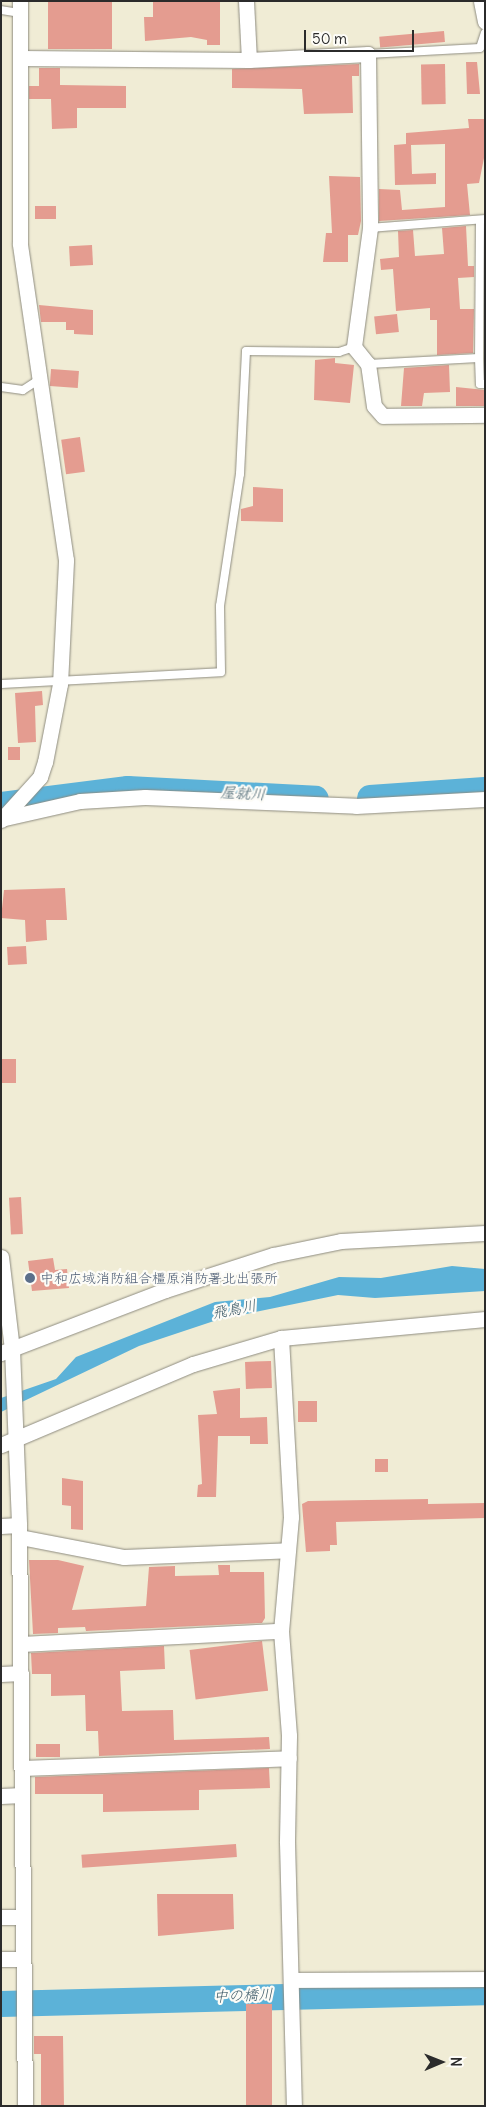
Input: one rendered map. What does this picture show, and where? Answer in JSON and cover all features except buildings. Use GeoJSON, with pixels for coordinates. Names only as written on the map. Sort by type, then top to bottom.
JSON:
{"type":"FeatureCollection","features":[{"type":"Feature","properties":{"kind":"street"},"geometry":{"type":"LineString","coordinates":[[246,1],[249,60]]}},
{"type":"Feature","properties":{"kind":"street"},"geometry":{"type":"LineString","coordinates":[[481,1],[485,22]]}},
{"type":"Feature","properties":{"kind":"street"},"geometry":{"type":"LineString","coordinates":[[8,814],[45,762],[60,684],[66,560],[37,381],[20,243],[20,7]]}},
{"type":"Feature","properties":{"kind":"street"},"geometry":{"type":"LineString","coordinates":[[20,58],[249,60],[368,54],[370,228],[354,347],[368,364],[374,406],[383,416],[485,415]]}},
{"type":"Feature","properties":{"kind":"street"},"geometry":{"type":"LineString","coordinates":[[8,814],[80,800],[145,797],[356,806],[485,799]]}},
{"type":"Feature","properties":{"kind":"street"},"geometry":{"type":"LineString","coordinates":[[9,1353],[165,1290],[273,1255],[341,1241],[485,1233]]}},
{"type":"Feature","properties":{"kind":"street"},"geometry":{"type":"LineString","coordinates":[[1,1257],[9,1353],[10,1439],[20,1531],[25,2106]]}},
{"type":"Feature","properties":{"kind":"street"},"geometry":{"type":"LineString","coordinates":[[10,1439],[193,1364],[281,1338],[485,1319]]}},
{"type":"Feature","properties":{"kind":"street"},"geometry":{"type":"LineString","coordinates":[[281,1338],[291,1517],[281,1631],[289,1758],[294,2106]]}},
{"type":"Feature","properties":{"kind":"street"},"geometry":{"type":"LineString","coordinates":[[1,1526],[124,1557],[288,1550]]}},
{"type":"Feature","properties":{"kind":"street"},"geometry":{"type":"LineString","coordinates":[[21,1644],[281,1631]]}},
{"type":"Feature","properties":{"kind":"street"},"geometry":{"type":"LineString","coordinates":[[1,1674],[21,1673]]}},
{"type":"Feature","properties":{"kind":"street"},"geometry":{"type":"LineString","coordinates":[[22,1768],[289,1758]]}},
{"type":"Feature","properties":{"kind":"street"},"geometry":{"type":"LineString","coordinates":[[1,1796],[22,1795]]}},
{"type":"Feature","properties":{"kind":"street"},"geometry":{"type":"LineString","coordinates":[[1,1917],[22,1916]]}},
{"type":"Feature","properties":{"kind":"street"},"geometry":{"type":"LineString","coordinates":[[1,1960],[23,1959]]}},
{"type":"Feature","properties":{"kind":"street"},"geometry":{"type":"LineString","coordinates":[[291,1980],[485,1979]]}},
{"type":"Feature","properties":{"kind":"lane"},"geometry":{"type":"LineString","coordinates":[[1,10],[20,7]]}},
{"type":"Feature","properties":{"kind":"lane"},"geometry":{"type":"LineString","coordinates":[[368,54],[480,48],[485,33]]}},
{"type":"Feature","properties":{"kind":"lane"},"geometry":{"type":"LineString","coordinates":[[370,228],[483,219],[479,358],[480,384],[485,384]]}},
{"type":"Feature","properties":{"kind":"lane"},"geometry":{"type":"LineString","coordinates":[[1,684],[60,684],[221,672],[220,606],[240,474],[246,351],[339,352],[354,347]]}},
{"type":"Feature","properties":{"kind":"lane"},"geometry":{"type":"LineString","coordinates":[[368,364],[479,358]]}},
{"type":"Feature","properties":{"kind":"lane"},"geometry":{"type":"LineString","coordinates":[[1,387],[23,390],[37,381]]}},
{"type":"Feature","properties":{"kind":"water","name":"飛鳥川"},"geometry":{"type":"Polygon","coordinates":[[[452,1266],[485,1269],[485,1291],[375,1298],[338,1295],[217,1320],[139,1346],[1,1412],[1,1398],[56,1379],[76,1357],[215,1302],[270,1297],[339,1277],[381,1278],[452,1266]]]}},
{"type":"Feature","properties":{"kind":"waterway","name":"屋就川"},"geometry":{"type":"LineString","coordinates":[[1,805],[128,789],[316,799]]}},
{"type":"Feature","properties":{"kind":"waterway","name":"屋就川"},"geometry":{"type":"LineString","coordinates":[[370,798],[485,790]]}},
{"type":"Feature","properties":{"kind":"waterway","name":"中の橋川"},"geometry":{"type":"LineString","coordinates":[[1,2004],[485,1992]]}},
{"type":"Feature","properties":{"kind":"place","name":"中和広域消防組合橿原消防署北出張所"},"geometry":{"type":"Point","coordinates":[30,1278]}}]}
